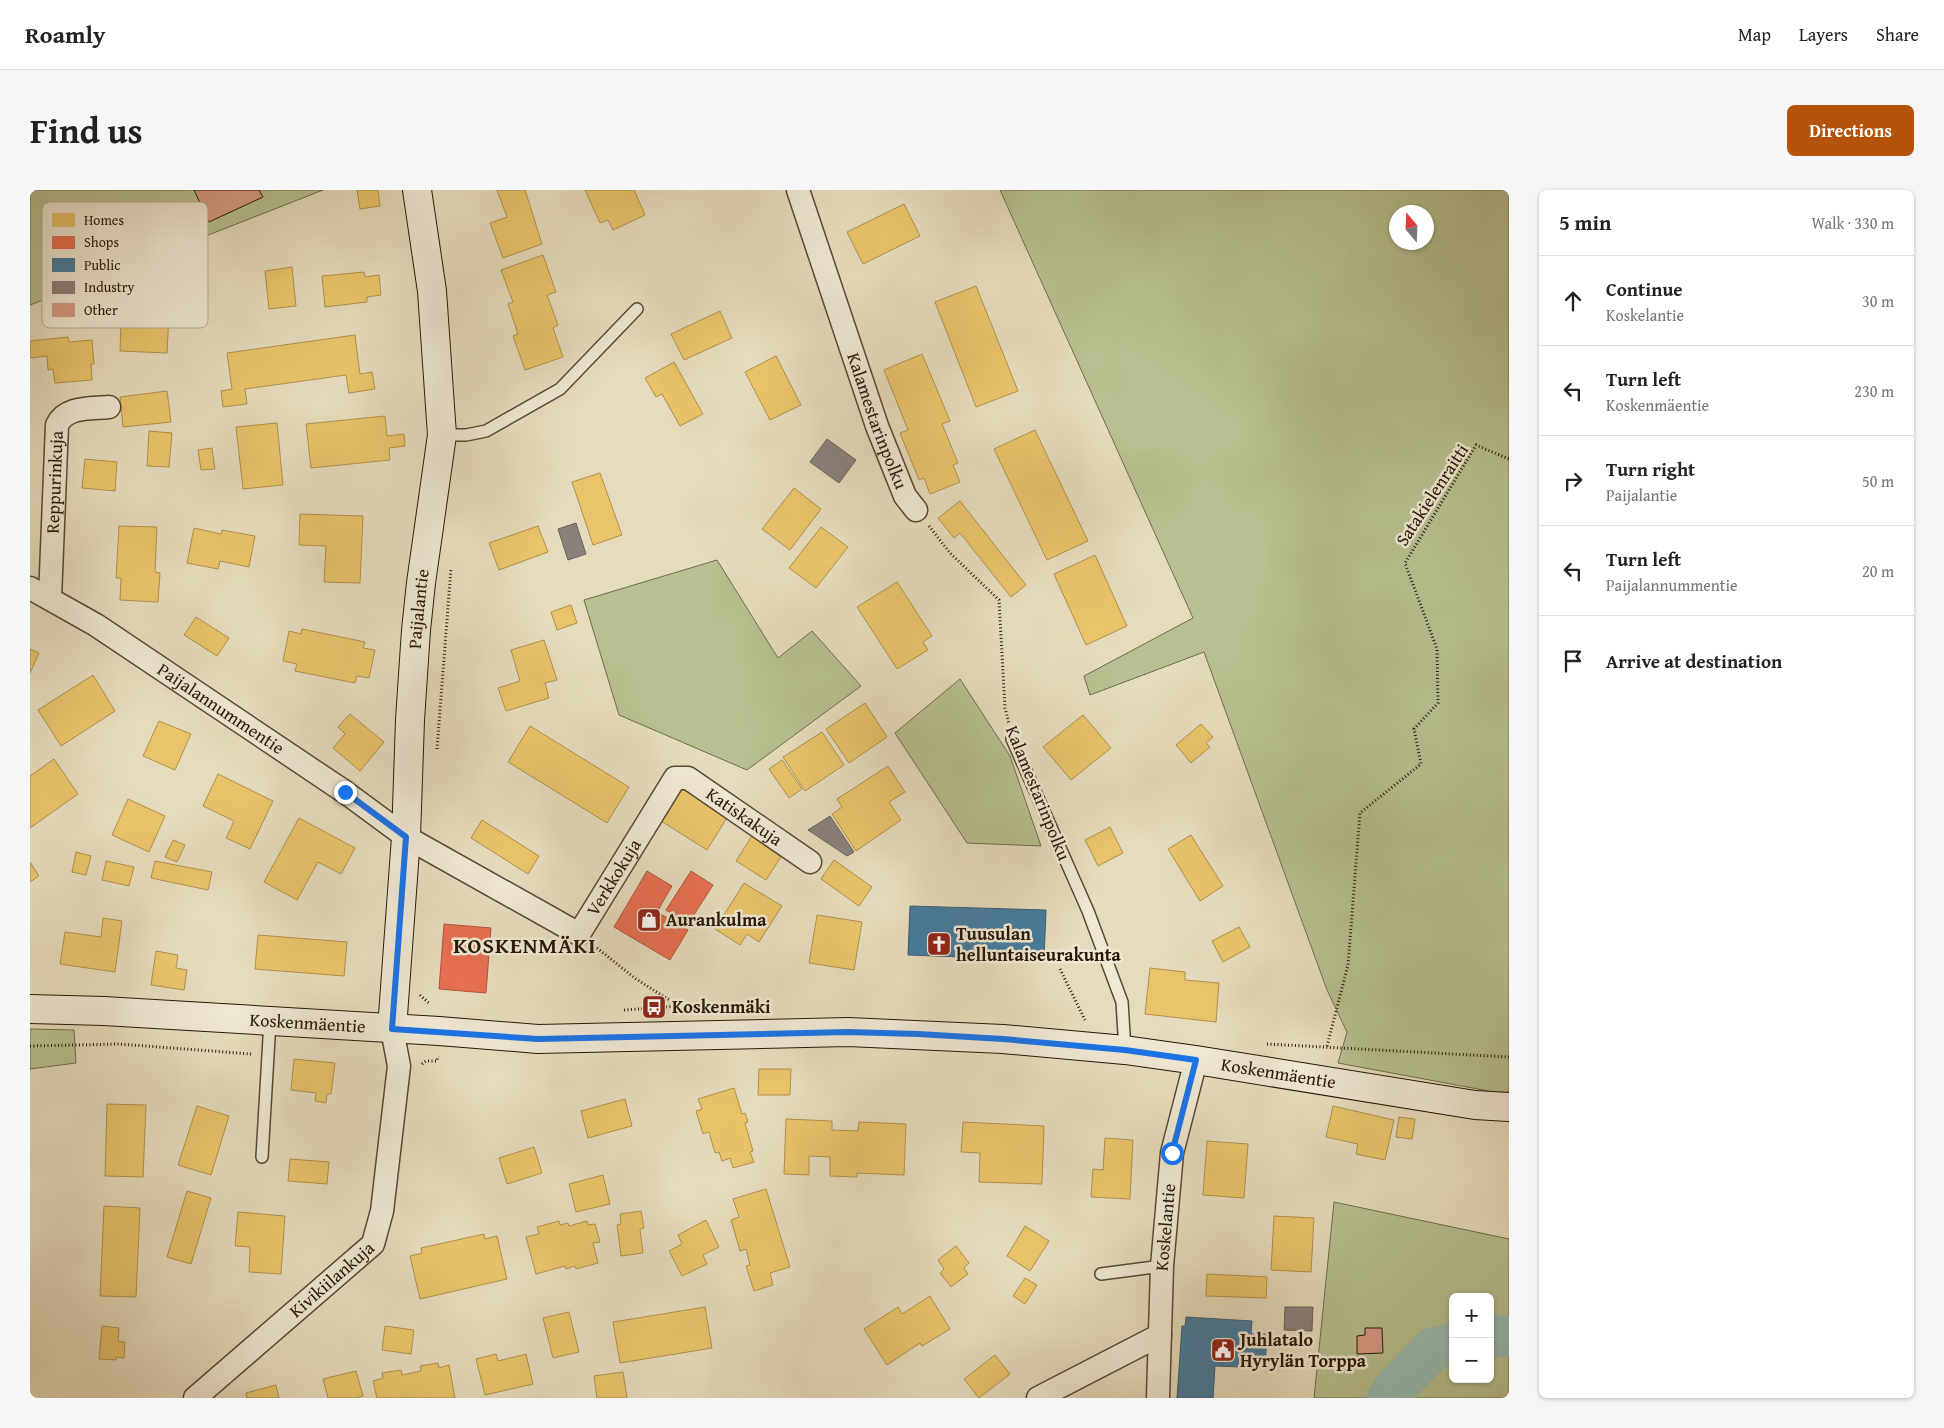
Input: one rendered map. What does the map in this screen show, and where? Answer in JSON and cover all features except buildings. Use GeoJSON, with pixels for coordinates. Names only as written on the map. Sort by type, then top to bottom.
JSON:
{"type":"FeatureCollection","features":[{"type":"Feature","properties":{"kind":"street","name":"Paijalantie"},"geometry":{"type":"LineString","coordinates":[[392,1029],[406,837],[410,720],[416,630],[442,435],[432,290],[417,190]]}},
{"type":"Feature","properties":{"kind":"street","name":"Kalamestarinpolku"},"geometry":{"type":"LineString","coordinates":[[798,190],[877,426],[905,496],[916,510]]}},
{"type":"Feature","properties":{"kind":"street","name":"Reppurinkuja"},"geometry":{"type":"LineString","coordinates":[[40,593],[57,425],[61,416],[72,410],[109,407]]}},
{"type":"Feature","properties":{"kind":"street","name":"Paijalannummentie"},"geometry":{"type":"LineString","coordinates":[[40,593],[96,625],[345,792],[406,837]]}},
{"type":"Feature","properties":{"kind":"street","name":"Verkkokuja"},"geometry":{"type":"LineString","coordinates":[[406,837],[578,934],[674,778]]}},
{"type":"Feature","properties":{"kind":"street","name":"Katiskakuja"},"geometry":{"type":"LineString","coordinates":[[674,778],[688,778],[810,862]]}},
{"type":"Feature","properties":{"kind":"street","name":"Koskenmäentie"},"geometry":{"type":"LineString","coordinates":[[30,1009],[96,1010],[538,1039],[874,1033],[1003,1039],[1125,1050],[1475,1105],[1509,1106]]}},
{"type":"Feature","properties":{"kind":"street","name":"Kivikiilankuja"},"geometry":{"type":"LineString","coordinates":[[195,1398],[372,1244],[382,1211],[398,1066],[392,1029]]}},
{"type":"Feature","properties":{"kind":"street","name":"Koskelantie"},"geometry":{"type":"LineString","coordinates":[[1158,1398],[1162,1266],[1172,1153],[1196,1060]]}},
{"type":"Feature","properties":{"kind":"street"},"geometry":{"type":"LineString","coordinates":[[1038,1398],[1160,1335]]}},
{"type":"Feature","properties":{"kind":"lane"},"geometry":{"type":"LineString","coordinates":[[442,435],[466,435],[486,431],[560,389],[637,309]]}},
{"type":"Feature","properties":{"kind":"lane","name":"Kalamestarinpolku"},"geometry":{"type":"LineString","coordinates":[[1012,738],[1088,910],[1122,1002],[1125,1050]]}},
{"type":"Feature","properties":{"kind":"lane"},"geometry":{"type":"LineString","coordinates":[[262,1157],[270,1021]]}},
{"type":"Feature","properties":{"kind":"lane"},"geometry":{"type":"LineString","coordinates":[[1101,1274],[1162,1266]]}},
{"type":"Feature","properties":{"kind":"path","name":"Satakielenraitti"},"geometry":{"type":"LineString","coordinates":[[1327,1046],[1348,965],[1360,813],[1421,764],[1414,729],[1438,703],[1437,649],[1405,563],[1476,445],[1509,459]]}},
{"type":"Feature","properties":{"kind":"path","name":"Kalamestarinpolku"},"geometry":{"type":"LineString","coordinates":[[916,510],[950,553],[999,600],[1005,708],[1012,738]]}},
{"type":"Feature","properties":{"kind":"path"},"geometry":{"type":"LineString","coordinates":[[578,934],[636,978],[679,1006]]}},
{"type":"Feature","properties":{"kind":"path"},"geometry":{"type":"LineString","coordinates":[[1060,969],[1086,1021]]}},
{"type":"Feature","properties":{"kind":"path","name":"Koskenmäentie"},"geometry":{"type":"LineString","coordinates":[[1258,1043],[1509,1057]]}},
{"type":"Feature","properties":{"kind":"green space"},"geometry":{"type":"Polygon","coordinates":[[[30,190],[323,190],[208,235],[208,202],[42,202],[42,300],[30,305],[30,190]]]}},
{"type":"Feature","properties":{"kind":"green space"},"geometry":{"type":"Polygon","coordinates":[[[1000,190],[1509,190],[1509,1092],[1494,1092],[1338,1063],[1347,1032],[1327,990],[1204,652],[1090,695],[1084,676],[1193,618],[1000,190]]]}},
{"type":"Feature","properties":{"kind":"green space"},"geometry":{"type":"Polygon","coordinates":[[[717,560],[778,658],[812,631],[861,686],[747,770],[619,715],[584,600],[717,560]]]}},
{"type":"Feature","properties":{"kind":"green space"},"geometry":{"type":"Polygon","coordinates":[[[960,679],[1010,756],[1041,846],[967,843],[895,733],[960,679]]]}},
{"type":"Feature","properties":{"kind":"green space"},"geometry":{"type":"Polygon","coordinates":[[[30,1029],[74,1030],[76,1063],[30,1069],[30,1029]]]}},
{"type":"Feature","properties":{"kind":"green space"},"geometry":{"type":"Polygon","coordinates":[[[1334,1202],[1509,1239],[1509,1398],[1314,1398],[1334,1202]]]}},
{"type":"Feature","properties":{"kind":"waterway"},"geometry":{"type":"LineString","coordinates":[[1494,1336],[1509,1336]]}},
{"type":"Feature","properties":{"kind":"waterway"},"geometry":{"type":"LineString","coordinates":[[1388,1398],[1394,1389],[1434,1348],[1449,1345]]}},
{"type":"Feature","properties":{"kind":"place","name":"Aurankulma"},"geometry":{"type":"Point","coordinates":[649,920]}},
{"type":"Feature","properties":{"kind":"place","name":"Tuusulan helluntaiseurakunta"},"geometry":{"type":"Point","coordinates":[939,944]}},
{"type":"Feature","properties":{"kind":"place","name":"Koskenmäki"},"geometry":{"type":"Point","coordinates":[654,1007]}},
{"type":"Feature","properties":{"kind":"place","name":"Juhlatalo Hyrylän Torppa"},"geometry":{"type":"Point","coordinates":[1223,1350]}},
{"type":"Feature","properties":{"kind":"district","name":"KOSKENMÄKI"},"geometry":{"type":"Point","coordinates":[525,945]}},
{"type":"Feature","properties":{"kind":"route"},"geometry":{"type":"LineString","coordinates":[[345,792],[406,837],[392,1029],[538,1039],[848,1032],[918,1034],[1003,1039],[1125,1050],[1196,1060],[1172,1153]]}}]}
